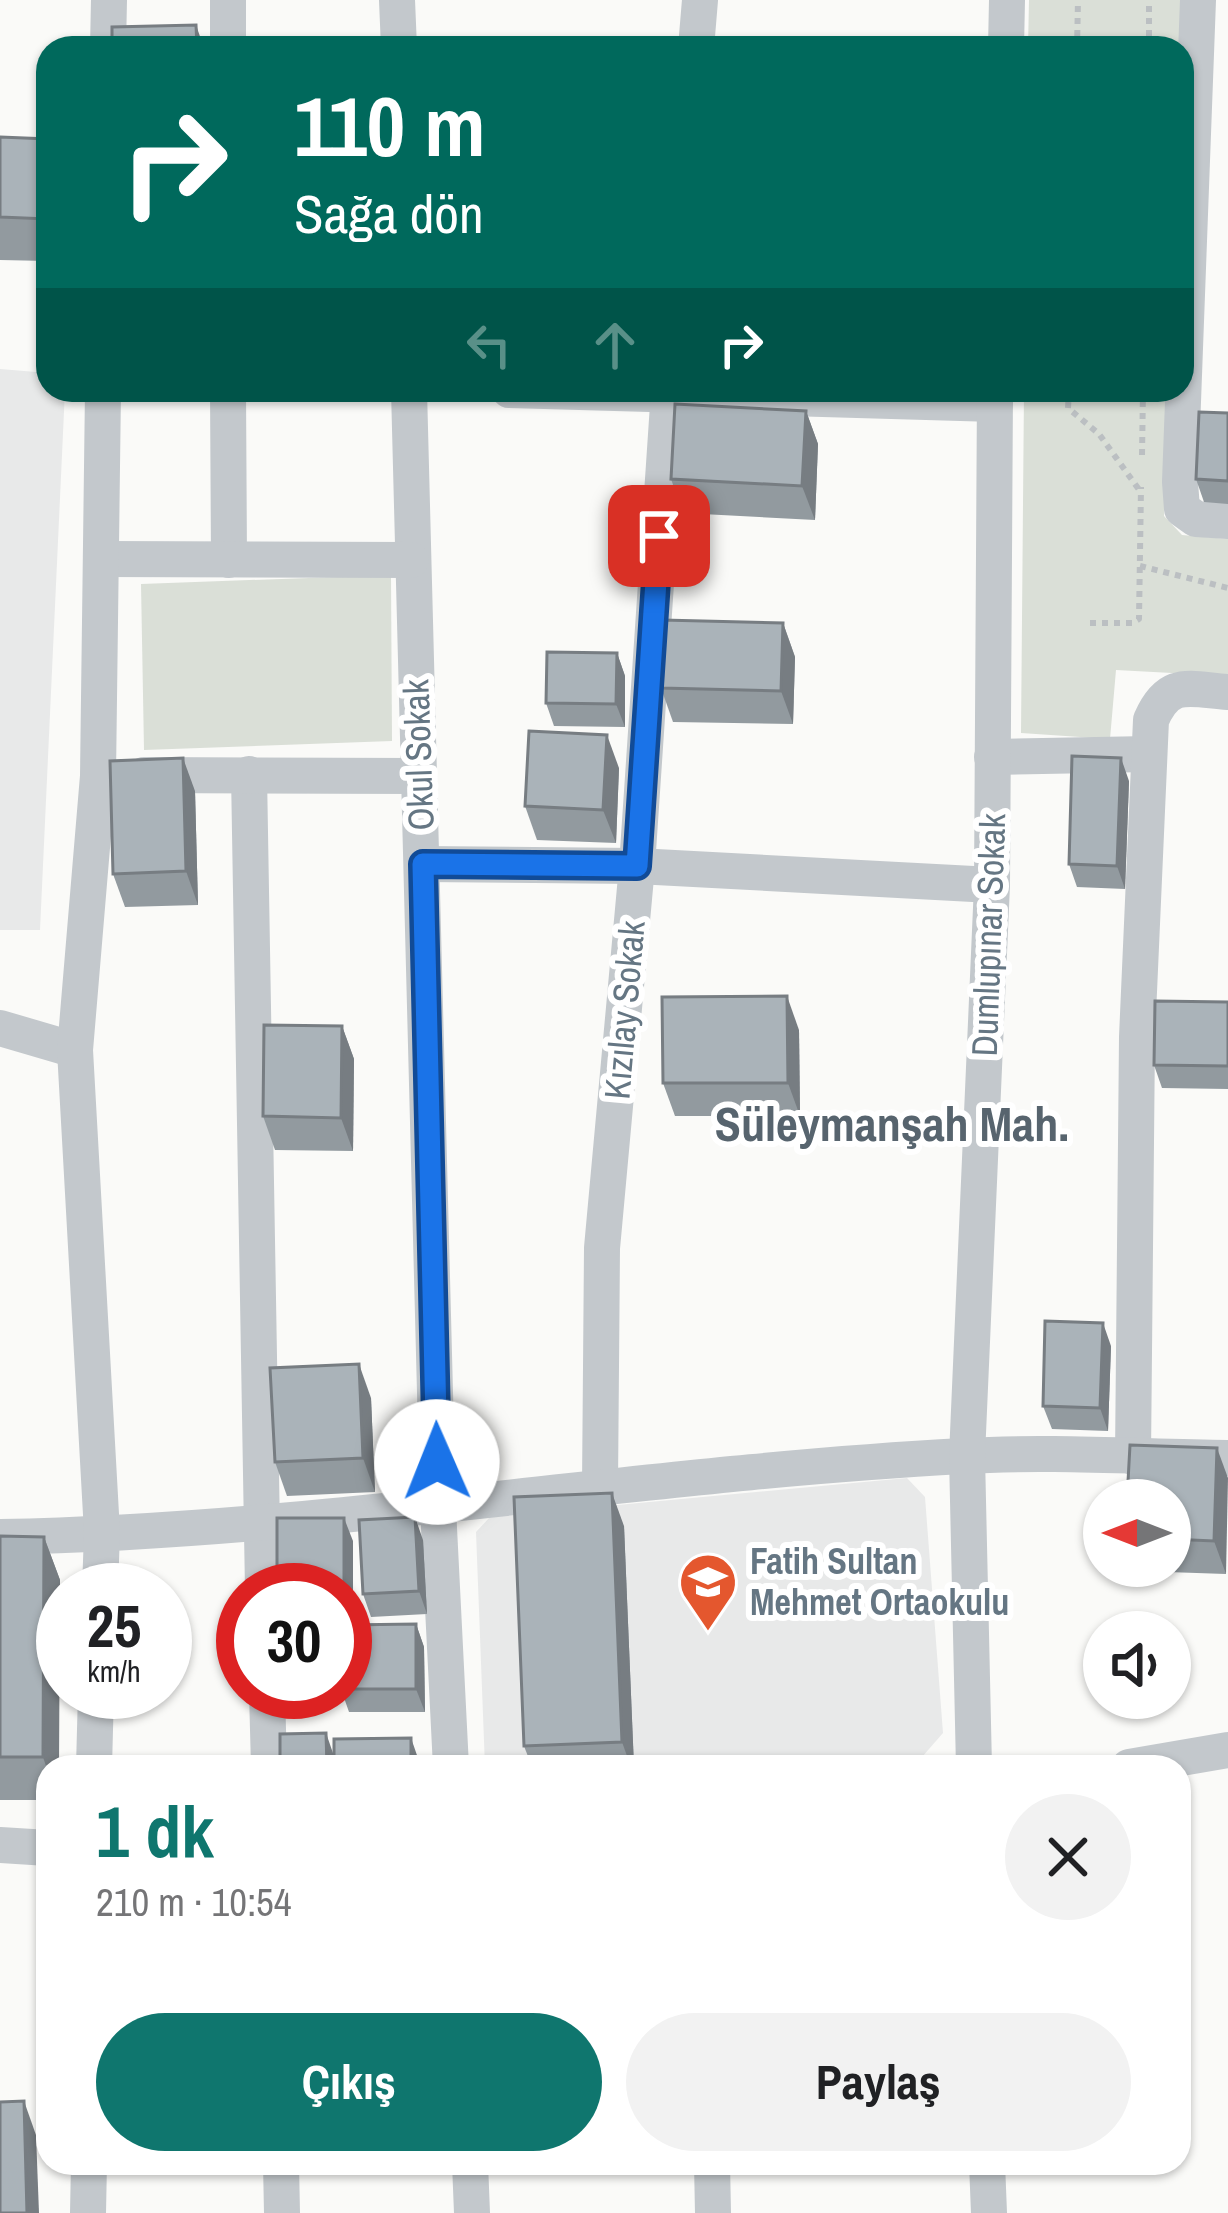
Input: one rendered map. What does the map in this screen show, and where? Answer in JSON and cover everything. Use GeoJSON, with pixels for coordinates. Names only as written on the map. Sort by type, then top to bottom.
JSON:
{"type":"FeatureCollection","features":[{"type":"Feature","properties":{"kind":"street"},"geometry":{"type":"LineString","coordinates":[[108,36],[109,0]]}},
{"type":"Feature","properties":{"kind":"street"},"geometry":{"type":"LineString","coordinates":[[228,0],[228,36]]}},
{"type":"Feature","properties":{"kind":"street"},"geometry":{"type":"LineString","coordinates":[[397,0],[398,36]]}},
{"type":"Feature","properties":{"kind":"street"},"geometry":{"type":"LineString","coordinates":[[697,36],[700,0]]}},
{"type":"Feature","properties":{"kind":"street"},"geometry":{"type":"LineString","coordinates":[[1006,36],[1007,0]]}},
{"type":"Feature","properties":{"kind":"street"},"geometry":{"type":"LineString","coordinates":[[1194,107],[1198,0]]}},
{"type":"Feature","properties":{"kind":"street"},"geometry":{"type":"LineString","coordinates":[[101,1563],[75,1050],[98,776],[104,402]]}},
{"type":"Feature","properties":{"kind":"street"},"geometry":{"type":"LineString","coordinates":[[228,402],[229,560]]}},
{"type":"Feature","properties":{"kind":"street","name":"Okul Sokak"},"geometry":{"type":"LineString","coordinates":[[409,402],[438,1508],[450,1755]]}},
{"type":"Feature","properties":{"kind":"street","name":"Kızılay Sokak"},"geometry":{"type":"LineString","coordinates":[[600,1486],[602,1248],[637,866],[668,402]]}},
{"type":"Feature","properties":{"kind":"street","name":"Dumlupınar Sokak"},"geometry":{"type":"LineString","coordinates":[[974,1755],[967,1456],[992,886],[995,402]]}},
{"type":"Feature","properties":{"kind":"street"},"geometry":{"type":"LineString","coordinates":[[1183,402],[1182,509],[1196,519],[1228,521]]}},
{"type":"Feature","properties":{"kind":"street"},"geometry":{"type":"LineString","coordinates":[[101,560],[411,560]]}},
{"type":"Feature","properties":{"kind":"street"},"geometry":{"type":"LineString","coordinates":[[1133,1457],[1137,1036],[1151,720],[1161,697],[1178,688],[1228,692]]}},
{"type":"Feature","properties":{"kind":"street"},"geometry":{"type":"LineString","coordinates":[[992,758],[1150,754]]}},
{"type":"Feature","properties":{"kind":"street"},"geometry":{"type":"LineString","coordinates":[[249,774],[262,1563]]}},
{"type":"Feature","properties":{"kind":"street"},"geometry":{"type":"LineString","coordinates":[[98,776],[417,776]]}},
{"type":"Feature","properties":{"kind":"street"},"geometry":{"type":"LineString","coordinates":[[423,864],[637,866],[992,886]]}},
{"type":"Feature","properties":{"kind":"street"},"geometry":{"type":"LineString","coordinates":[[0,1028],[75,1050]]}},
{"type":"Feature","properties":{"kind":"street"},"geometry":{"type":"LineString","coordinates":[[0,1537],[261,1525],[600,1486],[967,1456],[1228,1458]]}},
{"type":"Feature","properties":{"kind":"street"},"geometry":{"type":"LineString","coordinates":[[94,1755],[95,1719]]}},
{"type":"Feature","properties":{"kind":"street"},"geometry":{"type":"LineString","coordinates":[[268,1719],[269,1755]]}},
{"type":"Feature","properties":{"kind":"street"},"geometry":{"type":"LineString","coordinates":[[1191,1756],[1228,1750]]}},
{"type":"Feature","properties":{"kind":"street"},"geometry":{"type":"LineString","coordinates":[[0,1845],[36,1847]]}},
{"type":"Feature","properties":{"kind":"street"},"geometry":{"type":"LineString","coordinates":[[88,2213],[89,2175]]}},
{"type":"Feature","properties":{"kind":"street"},"geometry":{"type":"LineString","coordinates":[[281,2175],[282,2213]]}},
{"type":"Feature","properties":{"kind":"street"},"geometry":{"type":"LineString","coordinates":[[470,2175],[472,2213]]}},
{"type":"Feature","properties":{"kind":"street"},"geometry":{"type":"LineString","coordinates":[[712,2175],[713,2213]]}},
{"type":"Feature","properties":{"kind":"street"},"geometry":{"type":"LineString","coordinates":[[987,2175],[989,2213]]}},
{"type":"Feature","properties":{"kind":"path"},"geometry":{"type":"LineString","coordinates":[[1077,36],[1078,0]]}},
{"type":"Feature","properties":{"kind":"path"},"geometry":{"type":"LineString","coordinates":[[1149,0],[1149,36]]}},
{"type":"Feature","properties":{"kind":"path"},"geometry":{"type":"LineString","coordinates":[[1068,402],[1068,408],[1099,434],[1141,493]]}},
{"type":"Feature","properties":{"kind":"path"},"geometry":{"type":"LineString","coordinates":[[1090,622],[1139,619],[1143,402]]}},
{"type":"Feature","properties":{"kind":"path"},"geometry":{"type":"LineString","coordinates":[[1140,566],[1228,588]]}},
{"type":"Feature","properties":{"kind":"shaded area"},"geometry":{"type":"Polygon","coordinates":[[[1029,0],[1181,0],[1180,36],[1028,36],[1029,0]]]}},
{"type":"Feature","properties":{"kind":"shaded area"},"geometry":{"type":"Polygon","coordinates":[[[0,369],[36,372],[36,402],[64,402],[40,930],[0,930],[0,369]]]}},
{"type":"Feature","properties":{"kind":"shaded area"},"geometry":{"type":"Polygon","coordinates":[[[1024,402],[1168,402],[1164,516],[1182,535],[1228,539],[1228,676],[1116,670],[1110,739],[1021,733],[1024,402]]]}},
{"type":"Feature","properties":{"kind":"shaded area"},"geometry":{"type":"Polygon","coordinates":[[[391,575],[392,741],[144,750],[141,584],[391,575]]]}},
{"type":"Feature","properties":{"kind":"shaded area","name":"Fatih Sultan Mehmet Ortaokulu"},"geometry":{"type":"Polygon","coordinates":[[[907,1478],[925,1497],[943,1733],[924,1755],[485,1755],[476,1532],[490,1517],[907,1478]]]}},
{"type":"Feature","properties":{"kind":"building"},"geometry":{"type":"Polygon","coordinates":[[[196,25],[196,36],[112,36],[112,27],[196,25]]]}},
{"type":"Feature","properties":{"kind":"building"},"geometry":{"type":"Polygon","coordinates":[[[0,137],[36,138],[36,218],[0,217],[0,137]]]}},
{"type":"Feature","properties":{"kind":"building"},"geometry":{"type":"Polygon","coordinates":[[[675,404],[806,411],[802,486],[671,479],[675,404]]]}},
{"type":"Feature","properties":{"kind":"building"},"geometry":{"type":"Polygon","coordinates":[[[1199,412],[1228,413],[1228,481],[1196,479],[1199,412]]]}},
{"type":"Feature","properties":{"kind":"building"},"geometry":{"type":"Polygon","coordinates":[[[662,620],[783,623],[781,691],[661,688],[662,620]]]}},
{"type":"Feature","properties":{"kind":"building"},"geometry":{"type":"Polygon","coordinates":[[[547,652],[617,653],[616,704],[546,703],[547,652]]]}},
{"type":"Feature","properties":{"kind":"building"},"geometry":{"type":"Polygon","coordinates":[[[529,731],[607,735],[603,810],[525,806],[529,731]]]}},
{"type":"Feature","properties":{"kind":"building"},"geometry":{"type":"Polygon","coordinates":[[[1072,756],[1121,758],[1117,866],[1069,864],[1072,756]]]}},
{"type":"Feature","properties":{"kind":"building"},"geometry":{"type":"Polygon","coordinates":[[[183,758],[186,871],[113,874],[110,761],[183,758]]]}},
{"type":"Feature","properties":{"kind":"building"},"geometry":{"type":"Polygon","coordinates":[[[787,996],[788,1083],[663,1083],[662,997],[787,996]]]}},
{"type":"Feature","properties":{"kind":"building"},"geometry":{"type":"Polygon","coordinates":[[[1155,1001],[1228,1002],[1228,1066],[1154,1065],[1155,1001]]]}},
{"type":"Feature","properties":{"kind":"building"},"geometry":{"type":"Polygon","coordinates":[[[264,1025],[342,1026],[341,1118],[263,1116],[264,1025]]]}},
{"type":"Feature","properties":{"kind":"building"},"geometry":{"type":"Polygon","coordinates":[[[1045,1321],[1103,1323],[1100,1408],[1043,1406],[1045,1321]]]}},
{"type":"Feature","properties":{"kind":"building"},"geometry":{"type":"Polygon","coordinates":[[[359,1364],[363,1458],[275,1462],[270,1368],[359,1364]]]}},
{"type":"Feature","properties":{"kind":"building"},"geometry":{"type":"Polygon","coordinates":[[[1130,1445],[1217,1448],[1214,1541],[1191,1540],[1191,1479],[1128,1479],[1130,1445]]]}},
{"type":"Feature","properties":{"kind":"building"},"geometry":{"type":"Polygon","coordinates":[[[612,1493],[622,1742],[524,1746],[514,1497],[612,1493]]]}},
{"type":"Feature","properties":{"kind":"building"},"geometry":{"type":"Polygon","coordinates":[[[415,1517],[419,1591],[372,1594],[372,1563],[361,1563],[359,1520],[415,1517]]]}},
{"type":"Feature","properties":{"kind":"building"},"geometry":{"type":"Polygon","coordinates":[[[277,1518],[344,1518],[344,1563],[277,1563],[277,1518]]]}},
{"type":"Feature","properties":{"kind":"building"},"geometry":{"type":"Polygon","coordinates":[[[0,1536],[44,1537],[44,1563],[36,1563],[36,1719],[43,1719],[43,1755],[0,1757],[0,1536]]]}},
{"type":"Feature","properties":{"kind":"building"},"geometry":{"type":"Polygon","coordinates":[[[416,1624],[416,1689],[372,1689],[372,1625],[416,1624]]]}},
{"type":"Feature","properties":{"kind":"building"},"geometry":{"type":"Polygon","coordinates":[[[326,1733],[327,1755],[280,1755],[280,1734],[326,1733]]]}},
{"type":"Feature","properties":{"kind":"building"},"geometry":{"type":"Polygon","coordinates":[[[411,1738],[411,1755],[334,1755],[334,1739],[411,1738]]]}},
{"type":"Feature","properties":{"kind":"building"},"geometry":{"type":"Polygon","coordinates":[[[24,2101],[27,2213],[0,2213],[0,2102],[24,2101]]]}},
{"type":"Feature","properties":{"kind":"place","name":"Fatih Sultan Mehmet Ortaokulu"},"geometry":{"type":"Point","coordinates":[708,1633]}},
{"type":"Feature","properties":{"kind":"district","name":"Süleymanşah Mah."},"geometry":{"type":"Point","coordinates":[892,1124]}},
{"type":"Feature","properties":{"kind":"route"},"geometry":{"type":"LineString","coordinates":[[437,1462],[423,864],[637,866],[659,536]]}}]}
